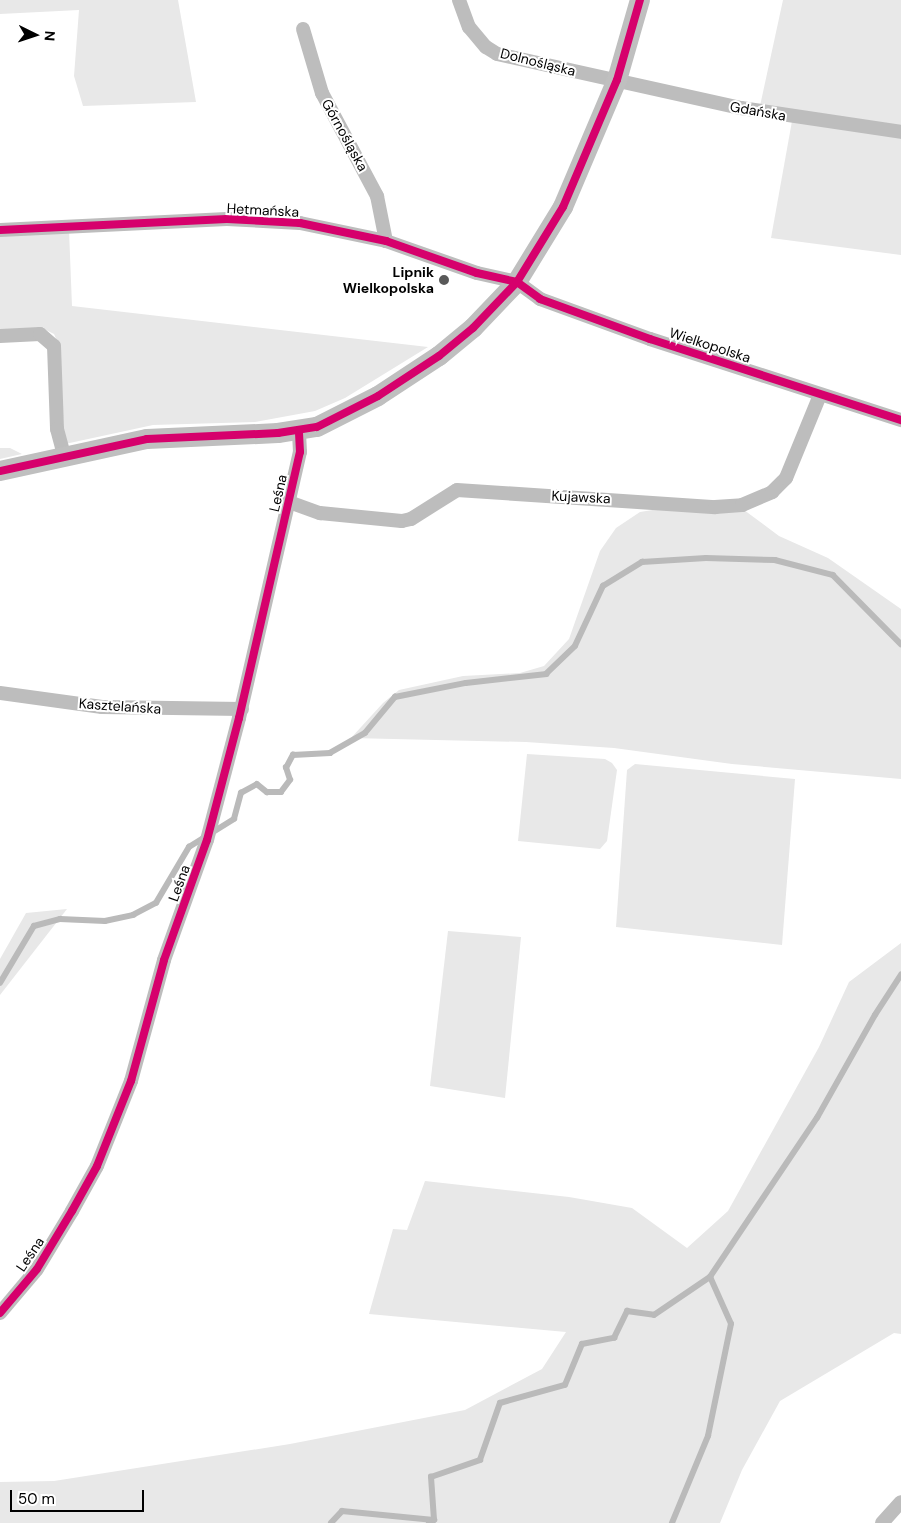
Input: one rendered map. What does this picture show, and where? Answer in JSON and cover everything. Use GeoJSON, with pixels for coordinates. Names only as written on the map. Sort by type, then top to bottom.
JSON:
{"type":"FeatureCollection","features":[{"type":"Feature","properties":{"kind":"street","name":"Dolnośląska"},"geometry":{"type":"LineString","coordinates":[[459,0],[472,32],[498,54],[617,80]]}},
{"type":"Feature","properties":{"kind":"street"},"geometry":{"type":"LineString","coordinates":[[0,472],[147,438],[299,431],[343,416],[412,375],[473,328],[517,282],[563,207],[617,80],[640,0]]}},
{"type":"Feature","properties":{"kind":"street","name":"Górnośląska"},"geometry":{"type":"LineString","coordinates":[[303,29],[322,93],[377,196],[386,241]]}},
{"type":"Feature","properties":{"kind":"street","name":"Gdańska"},"geometry":{"type":"LineString","coordinates":[[617,80],[741,108],[901,132]]}},
{"type":"Feature","properties":{"kind":"street","name":"Hetmańska"},"geometry":{"type":"LineString","coordinates":[[0,230],[228,219],[300,223],[386,241],[477,272],[517,282]]}},
{"type":"Feature","properties":{"kind":"street","name":"Wielkopolska"},"geometry":{"type":"LineString","coordinates":[[517,282],[540,299],[820,395],[901,420]]}},
{"type":"Feature","properties":{"kind":"street"},"geometry":{"type":"LineString","coordinates":[[0,336],[40,334],[54,346],[57,429],[64,456]]}},
{"type":"Feature","properties":{"kind":"street","name":"Kujawska"},"geometry":{"type":"LineString","coordinates":[[289,502],[320,513],[402,521],[411,519],[457,490],[715,507],[742,505],[772,492],[786,478],[820,395]]}},
{"type":"Feature","properties":{"kind":"street","name":"Leśna"},"geometry":{"type":"LineString","coordinates":[[0,1313],[37,1269],[100,1159],[131,1081],[164,960],[213,820],[242,710],[300,452],[299,431]]}},
{"type":"Feature","properties":{"kind":"street","name":"Kasztelańska"},"geometry":{"type":"LineString","coordinates":[[0,693],[102,707],[242,710]]}},
{"type":"Feature","properties":{"kind":"street"},"geometry":{"type":"LineString","coordinates":[[882,1523],[901,1502]]}},
{"type":"Feature","properties":{"kind":"shaded area"},"geometry":{"type":"Polygon","coordinates":[[[0,0],[178,0],[196,102],[83,106],[74,76],[79,10],[0,14],[0,0]]]}},
{"type":"Feature","properties":{"kind":"shaded area"},"geometry":{"type":"Polygon","coordinates":[[[783,0],[901,0],[901,128],[760,106],[783,0]]]}},
{"type":"Feature","properties":{"kind":"shaded area"},"geometry":{"type":"Polygon","coordinates":[[[792,121],[901,137],[901,255],[771,238],[792,121]]]}},
{"type":"Feature","properties":{"kind":"shaded area"},"geometry":{"type":"Polygon","coordinates":[[[69,230],[72,306],[428,347],[345,398],[315,411],[255,422],[153,425],[65,444],[58,343],[54,334],[44,329],[0,331],[0,235],[69,230]]]}},
{"type":"Feature","properties":{"kind":"shaded area"},"geometry":{"type":"Polygon","coordinates":[[[0,448],[10,448],[22,454],[0,459],[0,448]]]}},
{"type":"Feature","properties":{"kind":"shaded area"},"geometry":{"type":"Polygon","coordinates":[[[665,508],[744,510],[779,536],[828,558],[901,609],[901,779],[732,764],[614,748],[526,742],[351,738],[383,703],[399,690],[463,676],[520,673],[544,666],[569,639],[600,551],[616,528],[640,512],[665,508]]]}},
{"type":"Feature","properties":{"kind":"shaded area"},"geometry":{"type":"Polygon","coordinates":[[[527,754],[605,759],[612,763],[617,770],[607,841],[600,849],[518,841],[527,754]]]}},
{"type":"Feature","properties":{"kind":"shaded area"},"geometry":{"type":"Polygon","coordinates":[[[635,764],[795,779],[782,945],[616,927],[627,770],[635,764]]]}},
{"type":"Feature","properties":{"kind":"shaded area"},"geometry":{"type":"Polygon","coordinates":[[[67,909],[0,995],[0,959],[26,913],[67,909]]]}},
{"type":"Feature","properties":{"kind":"shaded area"},"geometry":{"type":"Polygon","coordinates":[[[448,931],[521,937],[505,1098],[430,1086],[448,931]]]}},
{"type":"Feature","properties":{"kind":"shaded area"},"geometry":{"type":"Polygon","coordinates":[[[901,943],[901,1334],[894,1333],[780,1401],[742,1470],[720,1523],[0,1523],[0,1482],[54,1481],[290,1444],[465,1410],[542,1369],[566,1332],[369,1314],[393,1229],[407,1230],[425,1181],[569,1197],[632,1208],[687,1248],[728,1211],[819,1047],[849,982],[901,943]]]}},
{"type":"Feature","properties":{"kind":"waterway"},"geometry":{"type":"LineString","coordinates":[[0,983],[34,926],[60,919],[105,921],[133,915],[156,903],[189,847],[234,819],[241,793],[257,784],[267,792],[281,792],[290,780],[286,768],[293,755],[330,753],[365,733],[395,697],[466,683],[546,674],[575,646],[603,586],[642,562],[706,558],[775,560],[833,575],[901,644]]}},
{"type":"Feature","properties":{"kind":"waterway"},"geometry":{"type":"LineString","coordinates":[[429,1523],[434,1520],[431,1477],[480,1460],[500,1403],[565,1385],[582,1344],[614,1338],[627,1311],[654,1315],[710,1277],[817,1118],[875,1015],[901,975]]}},
{"type":"Feature","properties":{"kind":"waterway"},"geometry":{"type":"LineString","coordinates":[[672,1523],[708,1436],[731,1324],[710,1277]]}},
{"type":"Feature","properties":{"kind":"waterway"},"geometry":{"type":"LineString","coordinates":[[331,1523],[342,1511],[434,1520]]}},
{"type":"Feature","properties":{"kind":"cycle path"},"geometry":{"type":"LineString","coordinates":[[0,471],[147,439],[278,433],[317,427],[378,396],[439,356],[473,328],[517,282],[563,207],[617,80],[640,0]]}},
{"type":"Feature","properties":{"kind":"cycle path"},"geometry":{"type":"LineString","coordinates":[[0,230],[227,219],[300,223],[386,241],[477,273],[517,282],[540,299],[650,339],[901,420]]}},
{"type":"Feature","properties":{"kind":"cycle path"},"geometry":{"type":"LineString","coordinates":[[0,1313],[37,1269],[72,1211],[97,1166],[131,1081],[164,960],[207,840],[239,718],[300,452],[299,431]]}},
{"type":"Feature","properties":{"kind":"place","name":"Lipnik Wielkopolska"},"geometry":{"type":"Point","coordinates":[444,280]}}]}
